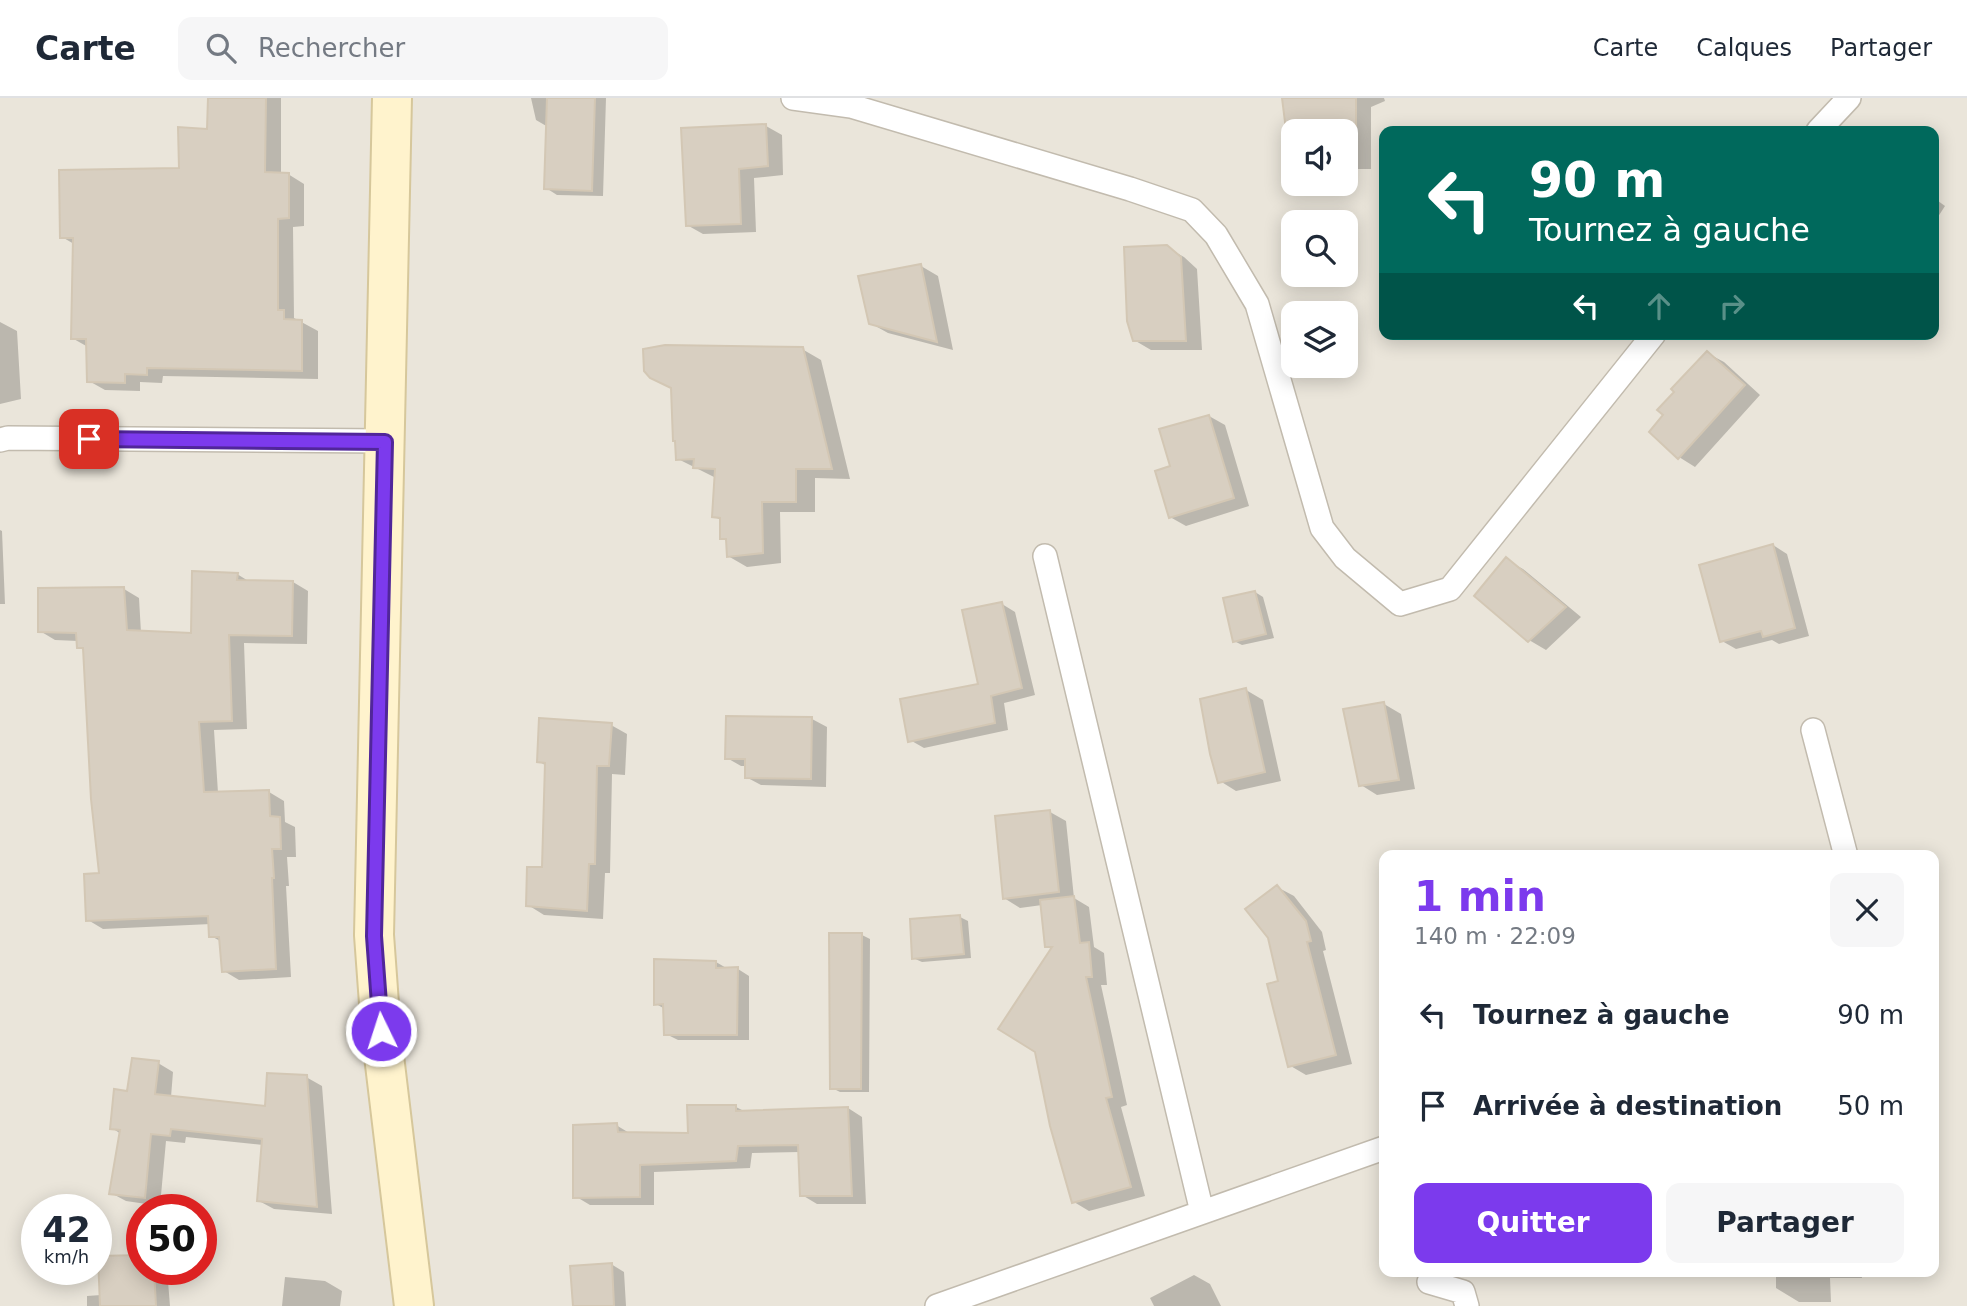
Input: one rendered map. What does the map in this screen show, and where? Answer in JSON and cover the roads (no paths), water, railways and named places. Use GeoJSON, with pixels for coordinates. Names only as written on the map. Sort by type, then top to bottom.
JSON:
{"type":"FeatureCollection","features":[{"type":"Feature","properties":{"kind":"main road"},"geometry":{"type":"LineString","coordinates":[[392,98],[374,936],[381,1031],[414,1306]]}},
{"type":"Feature","properties":{"kind":"lane"},"geometry":{"type":"LineString","coordinates":[[793,98],[851,106],[1192,210],[1216,235],[1257,304],[1322,528],[1345,558],[1399,604],[1450,589],[1649,340]]}},
{"type":"Feature","properties":{"kind":"lane"},"geometry":{"type":"LineString","coordinates":[[1823,126],[1849,98]]}},
{"type":"Feature","properties":{"kind":"lane"},"geometry":{"type":"LineString","coordinates":[[0,440],[385,442]]}},
{"type":"Feature","properties":{"kind":"lane"},"geometry":{"type":"LineString","coordinates":[[1045,556],[1202,1212]]}},
{"type":"Feature","properties":{"kind":"lane"},"geometry":{"type":"LineString","coordinates":[[1813,730],[1844,850]]}},
{"type":"Feature","properties":{"kind":"lane"},"geometry":{"type":"LineString","coordinates":[[937,1306],[1379,1150]]}},
{"type":"Feature","properties":{"kind":"lane"},"geometry":{"type":"LineString","coordinates":[[1429,1282],[1463,1292],[1466,1306]]}}]}
